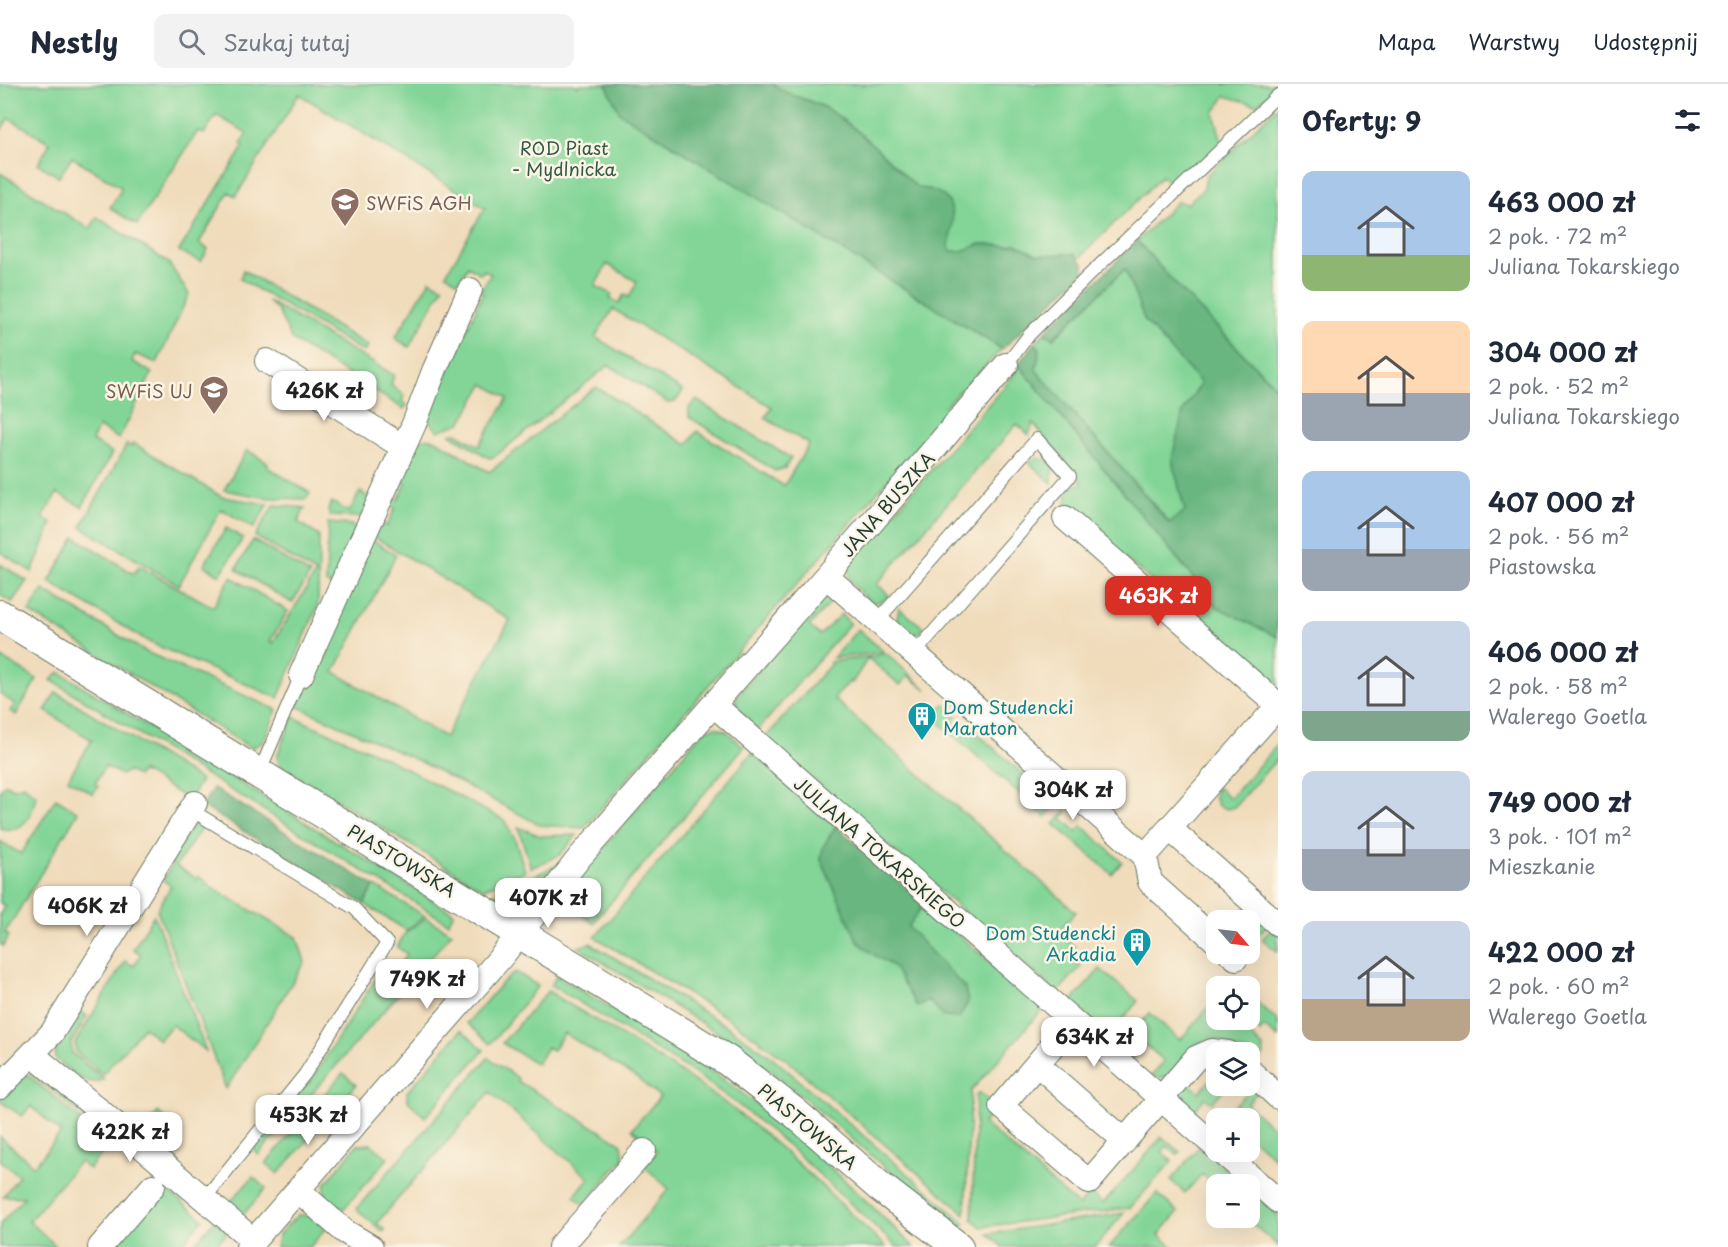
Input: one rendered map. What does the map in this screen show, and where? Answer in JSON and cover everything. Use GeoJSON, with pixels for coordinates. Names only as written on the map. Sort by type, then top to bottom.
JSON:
{"type":"FeatureCollection","features":[{"type":"Feature","properties":{"kind":"street"},"geometry":{"type":"LineString","coordinates":[[301,675],[470,290]]}},
{"type":"Feature","properties":{"kind":"street"},"geometry":{"type":"LineString","coordinates":[[267,361],[403,447]]}},
{"type":"Feature","properties":{"kind":"street","name":"JANA BUSZKA"},"geometry":{"type":"LineString","coordinates":[[254,1245],[298,1190],[519,934],[580,857],[826,576],[1006,365]]}},
{"type":"Feature","properties":{"kind":"street"},"geometry":{"type":"LineString","coordinates":[[1057,510],[1278,705],[1145,856]]}},
{"type":"Feature","properties":{"kind":"street"},"geometry":{"type":"LineString","coordinates":[[826,576],[1145,856],[1150,882],[1206,932]]}},
{"type":"Feature","properties":{"kind":"street","name":"PIASTOWSKA"},"geometry":{"type":"LineString","coordinates":[[0,615],[728,1061],[795,1113],[879,1186],[958,1247]]}},
{"type":"Feature","properties":{"kind":"street","name":"JULIANA TOKARSKIEGO"},"geometry":{"type":"LineString","coordinates":[[714,705],[1206,1138]]}},
{"type":"Feature","properties":{"kind":"street"},"geometry":{"type":"LineString","coordinates":[[0,1087],[56,1027],[193,807]]}},
{"type":"Feature","properties":{"kind":"street"},"geometry":{"type":"LineString","coordinates":[[1169,828],[1278,924]]}},
{"type":"Feature","properties":{"kind":"street"},"geometry":{"type":"LineString","coordinates":[[1073,1022],[1001,1106],[1089,1182],[1199,1056],[1206,1054]]}},
{"type":"Feature","properties":{"kind":"street"},"geometry":{"type":"LineString","coordinates":[[32,1054],[204,1198],[254,1245]]}},
{"type":"Feature","properties":{"kind":"street"},"geometry":{"type":"LineString","coordinates":[[1037,1064],[1125,1141]]}},
{"type":"Feature","properties":{"kind":"street"},"geometry":{"type":"LineString","coordinates":[[1260,1080],[1278,1097]]}},
{"type":"Feature","properties":{"kind":"street"},"geometry":{"type":"LineString","coordinates":[[560,1247],[644,1151]]}},
{"type":"Feature","properties":{"kind":"street"},"geometry":{"type":"LineString","coordinates":[[1233,1162],[1278,1201]]}},
{"type":"Feature","properties":{"kind":"street"},"geometry":{"type":"LineString","coordinates":[[100,1247],[153,1186]]}},
{"type":"Feature","properties":{"kind":"street","name":"PIASTOWSKA"},"geometry":{"type":"LineString","coordinates":[[879,1186],[927,1247]]}},
{"type":"Feature","properties":{"kind":"street"},"geometry":{"type":"LineString","coordinates":[[298,1190],[344,1231],[370,1247]]}},
{"type":"Feature","properties":{"kind":"lane","name":"JANA BUSZKA"},"geometry":{"type":"LineString","coordinates":[[1006,365],[1029,335],[1088,276],[1278,95]]}},
{"type":"Feature","properties":{"kind":"lane"},"geometry":{"type":"LineString","coordinates":[[877,621],[1037,439],[1070,476],[1057,510],[914,654]]}},
{"type":"Feature","properties":{"kind":"lane"},"geometry":{"type":"LineString","coordinates":[[259,773],[301,675]]}},
{"type":"Feature","properties":{"kind":"lane"},"geometry":{"type":"LineString","coordinates":[[193,807],[354,908],[387,942],[304,1074],[204,1198]]}},
{"type":"Feature","properties":{"kind":"green space","name":"ROD Piast - Mydlnicka"},"geometry":{"type":"Polygon","coordinates":[[[0,84],[574,84],[578,86],[579,84],[606,84],[620,113],[1002,349],[945,406],[949,410],[584,828],[540,825],[421,762],[297,706],[371,539],[396,555],[334,672],[445,737],[510,620],[373,536],[379,523],[387,526],[395,508],[387,504],[390,497],[398,500],[406,483],[399,479],[416,442],[427,438],[436,440],[489,472],[596,387],[687,445],[697,431],[784,486],[809,444],[765,418],[772,407],[613,309],[595,337],[683,391],[675,402],[668,403],[609,365],[494,457],[489,458],[450,434],[456,433],[479,446],[508,398],[484,384],[461,423],[438,431],[427,419],[483,293],[480,291],[491,274],[484,270],[481,274],[468,266],[458,282],[446,274],[485,208],[299,94],[236,196],[229,192],[199,243],[208,249],[201,262],[179,251],[244,146],[241,144],[247,133],[216,115],[204,134],[198,131],[137,225],[110,208],[122,188],[72,157],[59,177],[38,164],[50,143],[9,118],[0,131],[0,84]],[[607,264],[595,286],[612,294],[610,299],[619,303],[624,295],[629,297],[637,282],[607,264]]]}},
{"type":"Feature","properties":{"kind":"green space"},"geometry":{"type":"Polygon","coordinates":[[[606,84],[772,84],[785,92],[827,109],[863,136],[918,188],[931,190],[947,199],[952,215],[948,246],[951,251],[981,244],[1007,246],[1016,244],[1038,255],[1074,254],[1084,264],[1084,272],[1002,349],[620,113],[606,84]]]}},
{"type":"Feature","properties":{"kind":"green space"},"geometry":{"type":"Polygon","coordinates":[[[772,84],[1278,85],[1257,105],[1225,96],[1214,113],[1222,142],[1175,188],[1162,176],[1079,258],[1074,254],[1038,255],[1016,244],[1007,246],[985,244],[963,251],[951,251],[948,246],[951,237],[931,189],[918,189],[863,136],[827,109],[785,92],[772,84]]]}},
{"type":"Feature","properties":{"kind":"green space"},"geometry":{"type":"Polygon","coordinates":[[[1278,106],[1278,389],[1179,288],[1137,241],[1178,201],[1187,204],[1204,188],[1206,176],[1278,106]]]}},
{"type":"Feature","properties":{"kind":"green space"},"geometry":{"type":"Polygon","coordinates":[[[0,173],[90,229],[97,217],[168,262],[189,294],[157,363],[135,354],[132,361],[152,373],[119,439],[99,427],[92,441],[112,453],[82,507],[57,493],[43,517],[52,523],[32,572],[0,552],[0,173]]]}},
{"type":"Feature","properties":{"kind":"green space"},"geometry":{"type":"Polygon","coordinates":[[[1137,241],[1278,390],[1277,637],[1217,607],[1018,364],[1035,344],[1040,348],[1036,370],[1169,523],[1185,511],[1172,459],[1183,412],[1201,383],[1145,321],[1125,269],[1053,338],[1044,333],[1137,241]]]}},
{"type":"Feature","properties":{"kind":"green space"},"geometry":{"type":"Polygon","coordinates":[[[1125,268],[1145,321],[1201,383],[1183,412],[1172,459],[1185,511],[1170,523],[1035,370],[1040,348],[1035,344],[1044,333],[1054,338],[1125,268]]]}},
{"type":"Feature","properties":{"kind":"green space"},"geometry":{"type":"Polygon","coordinates":[[[243,270],[368,346],[364,352],[240,279],[243,270]]]}},
{"type":"Feature","properties":{"kind":"green space"},"geometry":{"type":"Polygon","coordinates":[[[430,280],[443,287],[409,347],[395,338],[430,280]]]}},
{"type":"Feature","properties":{"kind":"green space"},"geometry":{"type":"Polygon","coordinates":[[[268,301],[394,375],[391,385],[404,395],[402,401],[407,405],[404,409],[292,340],[278,311],[268,301]]]}},
{"type":"Feature","properties":{"kind":"green space"},"geometry":{"type":"Polygon","coordinates":[[[1018,364],[1217,607],[1278,636],[1278,685],[1272,685],[1066,507],[1067,492],[1074,485],[1083,483],[1033,423],[1029,435],[1017,424],[882,578],[877,584],[889,595],[887,597],[881,601],[871,602],[853,585],[849,575],[851,562],[1015,374],[1018,364]]]}},
{"type":"Feature","properties":{"kind":"green space"},"geometry":{"type":"Polygon","coordinates":[[[696,400],[791,458],[785,468],[775,471],[689,417],[689,408],[696,400]]]}},
{"type":"Feature","properties":{"kind":"green space"},"geometry":{"type":"Polygon","coordinates":[[[133,443],[222,497],[268,504],[254,528],[221,509],[179,585],[81,527],[127,444],[131,447],[133,443]]]}},
{"type":"Feature","properties":{"kind":"green space"},"geometry":{"type":"Polygon","coordinates":[[[247,450],[268,463],[267,467],[310,493],[306,499],[268,498],[224,490],[247,450]]]}},
{"type":"Feature","properties":{"kind":"green space"},"geometry":{"type":"Polygon","coordinates":[[[1038,458],[1048,461],[1053,466],[1052,483],[1028,462],[1038,458]]]}},
{"type":"Feature","properties":{"kind":"green space"},"geometry":{"type":"Polygon","coordinates":[[[360,492],[371,499],[363,517],[330,516],[328,510],[332,502],[349,512],[360,492]]]}},
{"type":"Feature","properties":{"kind":"green space"},"geometry":{"type":"Polygon","coordinates":[[[274,505],[305,508],[298,522],[319,536],[318,606],[278,698],[151,643],[49,582],[75,537],[134,574],[139,566],[213,607],[231,577],[288,611],[270,641],[273,643],[316,573],[255,536],[274,505]]]}},
{"type":"Feature","properties":{"kind":"green space"},"geometry":{"type":"Polygon","coordinates":[[[328,523],[352,525],[356,533],[332,586],[326,583],[328,523]]]}},
{"type":"Feature","properties":{"kind":"green space"},"geometry":{"type":"Polygon","coordinates":[[[226,528],[243,538],[220,575],[204,565],[226,528]]]}},
{"type":"Feature","properties":{"kind":"green space"},"geometry":{"type":"Polygon","coordinates":[[[253,540],[310,574],[292,603],[236,569],[253,540]]]}},
{"type":"Feature","properties":{"kind":"green space"},"geometry":{"type":"Polygon","coordinates":[[[0,564],[27,581],[12,602],[0,595],[0,564]]]}},
{"type":"Feature","properties":{"kind":"green space"},"geometry":{"type":"Polygon","coordinates":[[[43,590],[146,652],[277,710],[263,742],[251,748],[29,612],[43,590]]]}},
{"type":"Feature","properties":{"kind":"green space"},"geometry":{"type":"Polygon","coordinates":[[[834,599],[809,626],[820,635],[841,614],[850,623],[757,731],[736,708],[736,697],[820,600],[834,599]]]}},
{"type":"Feature","properties":{"kind":"green space"},"geometry":{"type":"Polygon","coordinates":[[[899,608],[925,629],[916,634],[907,634],[896,623],[899,608]]]}},
{"type":"Feature","properties":{"kind":"green space"},"geometry":{"type":"Polygon","coordinates":[[[858,629],[884,652],[833,658],[858,629]]]}},
{"type":"Feature","properties":{"kind":"green space"},"geometry":{"type":"Polygon","coordinates":[[[887,654],[927,690],[908,676],[900,685],[868,658],[852,683],[850,681],[834,699],[1076,912],[1058,932],[1075,947],[1068,955],[1081,966],[1057,993],[765,738],[830,665],[830,662],[887,654]]]}},
{"type":"Feature","properties":{"kind":"green space"},"geometry":{"type":"Polygon","coordinates":[[[0,657],[37,679],[16,715],[10,711],[15,704],[0,694],[0,657]]]}},
{"type":"Feature","properties":{"kind":"green space"},"geometry":{"type":"Polygon","coordinates":[[[59,672],[454,913],[448,923],[51,680],[59,672]]]}},
{"type":"Feature","properties":{"kind":"green space"},"geometry":{"type":"Polygon","coordinates":[[[56,692],[201,780],[189,800],[142,771],[138,776],[127,771],[122,775],[105,766],[95,784],[98,786],[93,794],[68,779],[92,740],[45,711],[56,692]]]}},
{"type":"Feature","properties":{"kind":"green space"},"geometry":{"type":"Polygon","coordinates":[[[944,704],[957,716],[952,721],[967,734],[972,729],[1057,804],[1046,817],[933,717],[944,704]]]}},
{"type":"Feature","properties":{"kind":"green space"},"geometry":{"type":"Polygon","coordinates":[[[293,717],[378,754],[504,820],[515,839],[525,871],[483,889],[279,765],[277,756],[293,717]]]}},
{"type":"Feature","properties":{"kind":"green space"},"geometry":{"type":"Polygon","coordinates":[[[715,727],[726,731],[744,747],[593,923],[559,900],[704,730],[715,727]]]}},
{"type":"Feature","properties":{"kind":"green space"},"geometry":{"type":"Polygon","coordinates":[[[1278,744],[1278,758],[1234,807],[1227,809],[1218,806],[1214,796],[1217,787],[1230,798],[1278,744]]]}},
{"type":"Feature","properties":{"kind":"green space"},"geometry":{"type":"Polygon","coordinates":[[[752,753],[1043,1009],[971,1091],[965,1214],[787,1060],[726,1017],[595,937],[752,753]]]}},
{"type":"Feature","properties":{"kind":"green space"},"geometry":{"type":"Polygon","coordinates":[[[6,784],[13,788],[24,785],[36,795],[26,822],[15,829],[0,828],[0,789],[6,784]]]}},
{"type":"Feature","properties":{"kind":"green space"},"geometry":{"type":"Polygon","coordinates":[[[213,788],[374,886],[364,904],[202,806],[213,788]]]}},
{"type":"Feature","properties":{"kind":"green space"},"geometry":{"type":"Polygon","coordinates":[[[56,798],[78,812],[5,933],[9,936],[3,946],[0,944],[0,914],[5,906],[0,903],[0,841],[21,854],[56,798]]]}},
{"type":"Feature","properties":{"kind":"green space"},"geometry":{"type":"Polygon","coordinates":[[[1066,810],[1062,818],[1076,831],[1082,826],[1122,862],[1112,874],[1054,824],[1066,810]]]}},
{"type":"Feature","properties":{"kind":"green space"},"geometry":{"type":"Polygon","coordinates":[[[192,826],[203,826],[176,866],[197,879],[199,876],[214,889],[297,937],[305,962],[226,1089],[157,910],[171,886],[163,880],[173,864],[170,862],[192,826]]]}},
{"type":"Feature","properties":{"kind":"green space"},"geometry":{"type":"Polygon","coordinates":[[[836,826],[924,904],[908,927],[965,988],[968,1002],[959,1018],[944,1017],[928,1000],[917,1007],[893,966],[858,942],[821,860],[823,847],[836,826]]]}},
{"type":"Feature","properties":{"kind":"green space"},"geometry":{"type":"Polygon","coordinates":[[[518,827],[541,836],[577,835],[560,855],[531,868],[518,827]]]}},
{"type":"Feature","properties":{"kind":"green space"},"geometry":{"type":"Polygon","coordinates":[[[561,863],[540,888],[534,876],[561,863]]]}},
{"type":"Feature","properties":{"kind":"green space"},"geometry":{"type":"Polygon","coordinates":[[[527,879],[533,895],[528,899],[507,902],[492,895],[527,879]]]}},
{"type":"Feature","properties":{"kind":"green space"},"geometry":{"type":"Polygon","coordinates":[[[374,886],[425,916],[406,930],[364,904],[374,886]]]}},
{"type":"Feature","properties":{"kind":"green space"},"geometry":{"type":"Polygon","coordinates":[[[154,915],[206,1051],[172,1025],[159,1040],[144,1027],[103,1074],[76,1052],[75,1043],[125,961],[134,966],[141,954],[133,949],[154,915]]]}},
{"type":"Feature","properties":{"kind":"green space"},"geometry":{"type":"Polygon","coordinates":[[[426,918],[452,933],[258,1155],[253,1150],[313,1077],[378,975],[389,982],[394,974],[399,977],[406,965],[402,962],[407,954],[397,947],[406,932],[426,918]]]}},
{"type":"Feature","properties":{"kind":"green space"},"geometry":{"type":"Polygon","coordinates":[[[1260,919],[1267,925],[1260,933],[1260,919]]]}},
{"type":"Feature","properties":{"kind":"green space"},"geometry":{"type":"Polygon","coordinates":[[[1271,929],[1278,935],[1278,952],[1262,939],[1271,929]]]}},
{"type":"Feature","properties":{"kind":"green space"},"geometry":{"type":"Polygon","coordinates":[[[590,943],[728,1027],[772,1057],[965,1223],[958,1230],[782,1079],[713,1030],[578,947],[590,943]]]}},
{"type":"Feature","properties":{"kind":"green space"},"geometry":{"type":"Polygon","coordinates":[[[1100,969],[1138,1001],[1109,1035],[1071,1002],[1100,969]]]}},
{"type":"Feature","properties":{"kind":"green space"},"geometry":{"type":"Polygon","coordinates":[[[516,972],[538,986],[490,1044],[467,1023],[502,983],[516,972]]]}},
{"type":"Feature","properties":{"kind":"green space"},"geometry":{"type":"Polygon","coordinates":[[[557,976],[672,1045],[738,1090],[806,1146],[914,1247],[897,1247],[791,1148],[736,1103],[691,1071],[551,985],[557,976]]]}},
{"type":"Feature","properties":{"kind":"green space"},"geometry":{"type":"Polygon","coordinates":[[[548,991],[665,1063],[733,1109],[792,1159],[886,1247],[619,1247],[669,1189],[644,1166],[657,1151],[632,1129],[660,1097],[637,1078],[564,1033],[553,1050],[547,1047],[537,1064],[502,1043],[548,991]]]}},
{"type":"Feature","properties":{"kind":"green space"},"geometry":{"type":"Polygon","coordinates":[[[1260,1005],[1278,1021],[1278,1038],[1264,1027],[1260,1032],[1258,1030],[1260,1030],[1260,1005]]]}},
{"type":"Feature","properties":{"kind":"green space"},"geometry":{"type":"Polygon","coordinates":[[[78,1010],[87,1016],[71,1043],[72,1053],[104,1079],[97,1082],[78,1077],[55,1058],[57,1046],[78,1010]]]}},
{"type":"Feature","properties":{"kind":"green space"},"geometry":{"type":"Polygon","coordinates":[[[1206,1010],[1206,1030],[1245,1030],[1258,1042],[1208,1040],[1202,1042],[1172,1072],[1165,1077],[1158,1078],[1151,1076],[1164,1061],[1146,1045],[1132,1060],[1119,1048],[1150,1013],[1180,1040],[1206,1010]]]}},
{"type":"Feature","properties":{"kind":"green space"},"geometry":{"type":"Polygon","coordinates":[[[461,1030],[484,1050],[425,1117],[408,1101],[407,1092],[461,1030]]]}},
{"type":"Feature","properties":{"kind":"green space"},"geometry":{"type":"Polygon","coordinates":[[[1260,1044],[1263,1047],[1264,1055],[1260,1059],[1260,1044]]]}},
{"type":"Feature","properties":{"kind":"green space"},"geometry":{"type":"Polygon","coordinates":[[[488,1058],[518,1078],[517,1081],[622,1144],[624,1158],[584,1204],[574,1196],[589,1178],[490,1092],[377,1223],[385,1230],[383,1232],[356,1209],[488,1058]]]}},
{"type":"Feature","properties":{"kind":"green space"},"geometry":{"type":"Polygon","coordinates":[[[31,1073],[37,1073],[150,1166],[151,1172],[31,1073]]]}},
{"type":"Feature","properties":{"kind":"green space"},"geometry":{"type":"Polygon","coordinates":[[[343,1073],[356,1085],[278,1174],[266,1163],[343,1073]]]}},
{"type":"Feature","properties":{"kind":"green space"},"geometry":{"type":"Polygon","coordinates":[[[27,1074],[110,1144],[89,1169],[79,1162],[29,1221],[57,1247],[0,1247],[0,1224],[24,1197],[3,1196],[19,1176],[0,1160],[0,1137],[34,1166],[61,1133],[31,1106],[22,1116],[0,1101],[0,1097],[27,1074]]]}},
{"type":"Feature","properties":{"kind":"green space"},"geometry":{"type":"Polygon","coordinates":[[[1186,1081],[1199,1092],[1206,1085],[1206,1096],[1218,1096],[1212,1103],[1205,1098],[1192,1113],[1182,1100],[1180,1093],[1186,1081]]]}},
{"type":"Feature","properties":{"kind":"green space"},"geometry":{"type":"Polygon","coordinates":[[[979,1092],[991,1103],[994,1110],[983,1123],[1079,1206],[1090,1193],[1103,1204],[1162,1137],[1180,1152],[1177,1155],[1167,1146],[1162,1152],[1172,1161],[1130,1208],[981,1227],[972,1219],[976,1095],[979,1092]]]}},
{"type":"Feature","properties":{"kind":"green space"},"geometry":{"type":"Polygon","coordinates":[[[1244,1096],[1254,1096],[1247,1104],[1251,1108],[1233,1108],[1244,1096]]]}},
{"type":"Feature","properties":{"kind":"green space"},"geometry":{"type":"Polygon","coordinates":[[[158,1112],[178,1129],[161,1145],[143,1130],[158,1112]]]}},
{"type":"Feature","properties":{"kind":"green space"},"geometry":{"type":"Polygon","coordinates":[[[1260,1116],[1278,1132],[1278,1161],[1260,1145],[1260,1116]]]}},
{"type":"Feature","properties":{"kind":"green space"},"geometry":{"type":"Polygon","coordinates":[[[371,1144],[388,1158],[339,1214],[325,1199],[325,1184],[357,1145],[371,1144]]]}},
{"type":"Feature","properties":{"kind":"green space"},"geometry":{"type":"Polygon","coordinates":[[[1200,1146],[1206,1151],[1206,1162],[1218,1162],[1232,1174],[1206,1174],[1206,1177],[1202,1174],[1185,1193],[1171,1180],[1200,1146]]]}},
{"type":"Feature","properties":{"kind":"green space"},"geometry":{"type":"Polygon","coordinates":[[[253,1177],[266,1188],[242,1216],[230,1202],[253,1177]]]}},
{"type":"Feature","properties":{"kind":"green space"},"geometry":{"type":"Polygon","coordinates":[[[164,1188],[203,1219],[179,1247],[108,1247],[164,1188]]]}},
{"type":"Feature","properties":{"kind":"green space"},"geometry":{"type":"Polygon","coordinates":[[[1157,1193],[1178,1212],[1159,1235],[1173,1247],[1109,1247],[1157,1193]]]}},
{"type":"Feature","properties":{"kind":"green space"},"geometry":{"type":"Polygon","coordinates":[[[1260,1199],[1278,1215],[1278,1246],[1257,1228],[1260,1228],[1260,1199]]]}},
{"type":"Feature","properties":{"kind":"green space"},"geometry":{"type":"Polygon","coordinates":[[[1124,1213],[1095,1247],[1003,1247],[988,1234],[1124,1213]]]}},
{"type":"Feature","properties":{"kind":"green space"},"geometry":{"type":"Polygon","coordinates":[[[298,1215],[311,1216],[326,1228],[310,1247],[276,1247],[279,1234],[298,1215]]]}},
{"type":"Feature","properties":{"kind":"green space"},"geometry":{"type":"Polygon","coordinates":[[[215,1220],[228,1232],[214,1246],[192,1246],[215,1220]]]}},
{"type":"Feature","properties":{"kind":"place","name":"SWFiS AGH"},"geometry":{"type":"Point","coordinates":[345,228]}},
{"type":"Feature","properties":{"kind":"place","name":"SWFiS UJ"},"geometry":{"type":"Point","coordinates":[214,416]}},
{"type":"Feature","properties":{"kind":"place","name":"Dom Studencki Maraton"},"geometry":{"type":"Point","coordinates":[922,742]}},
{"type":"Feature","properties":{"kind":"place","name":"Dom Studencki Arkadia"},"geometry":{"type":"Point","coordinates":[1137,968]}}]}
